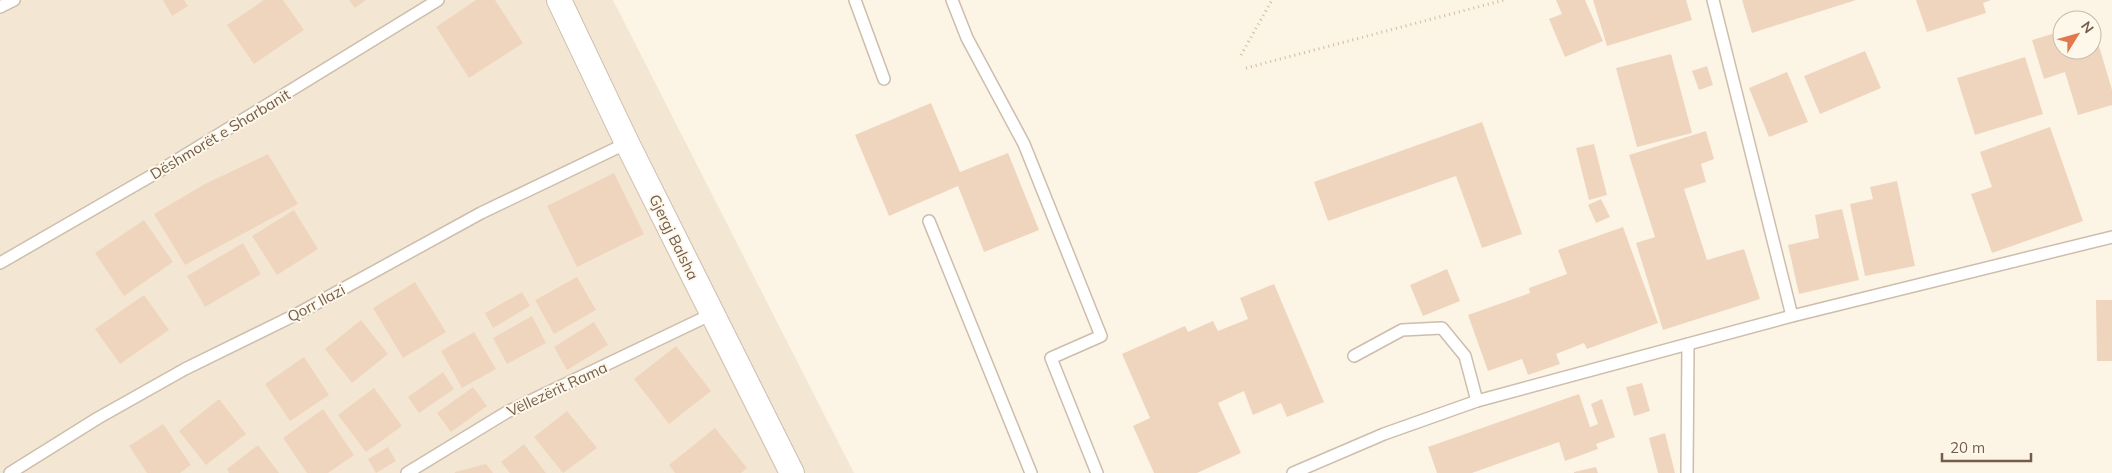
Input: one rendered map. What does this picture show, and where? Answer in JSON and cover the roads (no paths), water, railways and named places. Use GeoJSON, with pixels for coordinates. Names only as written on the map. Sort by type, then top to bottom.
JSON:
{"type":"FeatureCollection","features":[{"type":"Feature","properties":{"kind":"street","name":"Gjergj Balsha"},"geometry":{"type":"LineString","coordinates":[[559,0],[627,143],[712,314],[786,471]]}},
{"type":"Feature","properties":{"kind":"lane"},"geometry":{"type":"LineString","coordinates":[[0,7],[14,0]]}},
{"type":"Feature","properties":{"kind":"lane","name":"Dëshmorët e Sharbanit"},"geometry":{"type":"LineString","coordinates":[[0,263],[156,173],[438,0]]}},
{"type":"Feature","properties":{"kind":"lane"},"geometry":{"type":"LineString","coordinates":[[855,0],[884,79]]}},
{"type":"Feature","properties":{"kind":"lane"},"geometry":{"type":"LineString","coordinates":[[952,0],[967,38],[1024,144],[1101,336],[1051,358],[1097,473]]}},
{"type":"Feature","properties":{"kind":"lane"},"geometry":{"type":"LineString","coordinates":[[1713,0],[1792,316]]}},
{"type":"Feature","properties":{"kind":"lane","name":"Qorr Ilazi"},"geometry":{"type":"LineString","coordinates":[[10,473],[98,418],[185,369],[297,314],[480,213],[627,143]]}},
{"type":"Feature","properties":{"kind":"lane"},"geometry":{"type":"LineString","coordinates":[[929,221],[1030,473]]}},
{"type":"Feature","properties":{"kind":"lane"},"geometry":{"type":"LineString","coordinates":[[1293,473],[1384,434],[1476,401],[1792,316],[2112,237]]}},
{"type":"Feature","properties":{"kind":"lane","name":"Vëllezërit Rama"},"geometry":{"type":"LineString","coordinates":[[406,473],[507,412],[712,314]]}},
{"type":"Feature","properties":{"kind":"lane"},"geometry":{"type":"LineString","coordinates":[[1354,356],[1402,330],[1442,328],[1466,356],[1476,401]]}},
{"type":"Feature","properties":{"kind":"lane"},"geometry":{"type":"LineString","coordinates":[[1687,473],[1688,344]]}}]}
